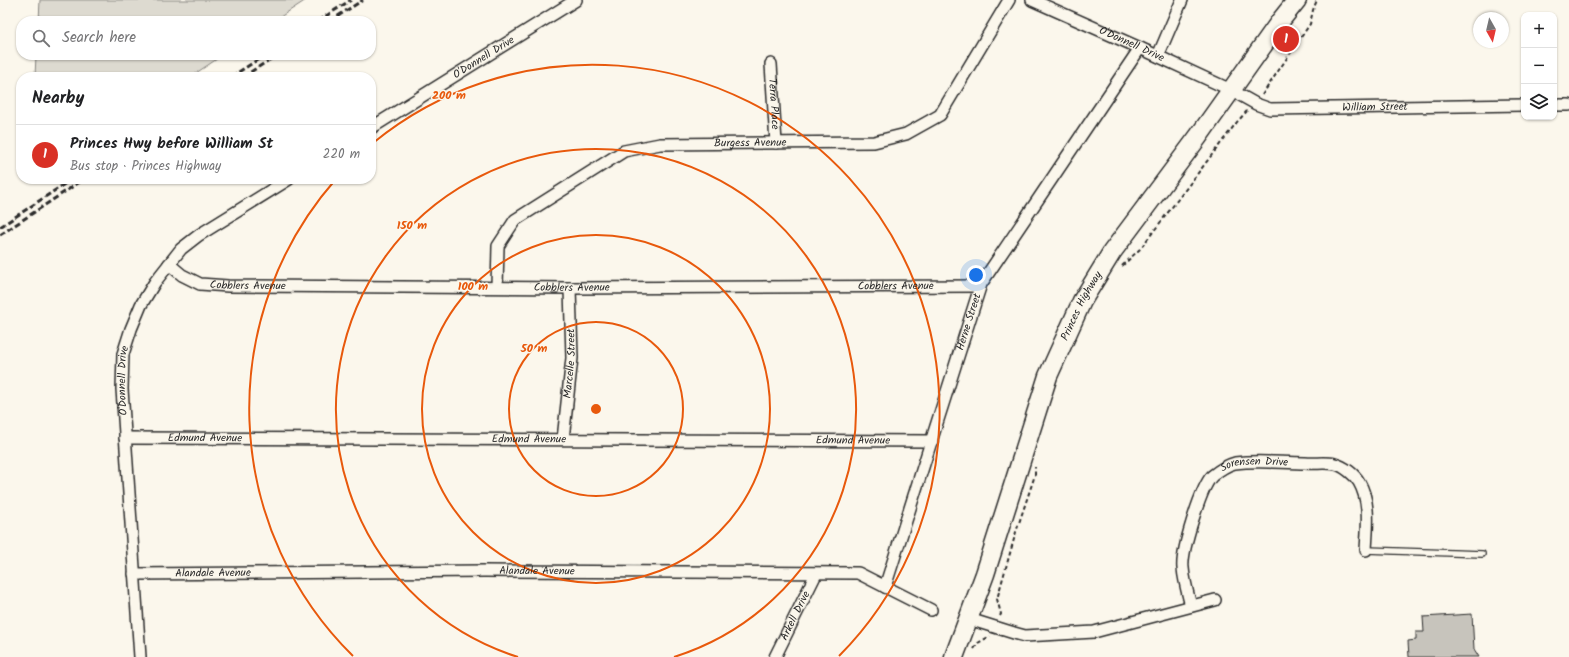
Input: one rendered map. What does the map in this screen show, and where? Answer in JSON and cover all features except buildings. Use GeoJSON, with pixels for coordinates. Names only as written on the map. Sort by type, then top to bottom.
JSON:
{"type":"FeatureCollection","features":[{"type":"Feature","properties":{"kind":"main road","name":"Princes Highway"},"geometry":{"type":"LineString","coordinates":[[954,657],[969,619],[1048,376],[1082,302],[1112,252],[1198,137],[1297,0]]}},
{"type":"Feature","properties":{"kind":"street","name":"O'Donnell Drive"},"geometry":{"type":"LineString","coordinates":[[376,125],[576,0]]}},
{"type":"Feature","properties":{"kind":"street","name":"Burgess Avenue"},"geometry":{"type":"LineString","coordinates":[[496,287],[498,246],[515,220],[624,151],[660,144],[874,142],[906,134],[940,115],[1009,0]]}},
{"type":"Feature","properties":{"kind":"street","name":"O'Donnell Drive"},"geometry":{"type":"LineString","coordinates":[[1032,0],[1231,90]]}},
{"type":"Feature","properties":{"kind":"street"},"geometry":{"type":"LineString","coordinates":[[1158,56],[1182,0]]}},
{"type":"Feature","properties":{"kind":"street","name":"Herne Street"},"geometry":{"type":"LineString","coordinates":[[885,587],[980,286],[1140,48]]}},
{"type":"Feature","properties":{"kind":"street","name":"Terra Place"},"geometry":{"type":"LineString","coordinates":[[771,64],[776,143]]}},
{"type":"Feature","properties":{"kind":"street","name":"William Street"},"geometry":{"type":"LineString","coordinates":[[1231,90],[1254,103],[1270,109],[1284,110],[1521,105]]}},
{"type":"Feature","properties":{"kind":"street"},"geometry":{"type":"LineString","coordinates":[[1557,105],[1569,105]]}},
{"type":"Feature","properties":{"kind":"street","name":"O'Donnell Drive"},"geometry":{"type":"LineString","coordinates":[[140,657],[122,389],[123,354],[141,305],[155,282],[181,249],[281,184]]}},
{"type":"Feature","properties":{"kind":"street","name":"Cobblers Avenue"},"geometry":{"type":"LineString","coordinates":[[169,264],[182,274],[200,284],[228,286],[570,288],[980,286]]}},
{"type":"Feature","properties":{"kind":"street","name":"Marcelle Street"},"geometry":{"type":"LineString","coordinates":[[562,439],[572,358],[570,288]]}},
{"type":"Feature","properties":{"kind":"street","name":"Edmund Avenue"},"geometry":{"type":"LineString","coordinates":[[126,438],[932,440]]}},
{"type":"Feature","properties":{"kind":"street","name":"Sorensen Drive"},"geometry":{"type":"LineString","coordinates":[[1190,606],[1182,568],[1183,556],[1198,506],[1205,485],[1211,477],[1234,463],[1258,462],[1336,464],[1348,471],[1359,481],[1366,496],[1366,550]]}},
{"type":"Feature","properties":{"kind":"street","name":"Alandale Avenue"},"geometry":{"type":"LineString","coordinates":[[134,574],[485,571],[816,574],[858,573],[931,610]]}},
{"type":"Feature","properties":{"kind":"street","name":"Arkell Drive"},"geometry":{"type":"LineString","coordinates":[[775,657],[816,574]]}},
{"type":"Feature","properties":{"kind":"street"},"geometry":{"type":"LineString","coordinates":[[969,619],[1025,636],[1094,632],[1215,600]]}},
{"type":"Feature","properties":{"kind":"lane"},"geometry":{"type":"LineString","coordinates":[[1366,550],[1482,554]]}},
{"type":"Feature","properties":{"kind":"path"},"geometry":{"type":"LineString","coordinates":[[1118,270],[1140,249],[1237,122],[1266,90],[1310,24],[1317,0]]}},
{"type":"Feature","properties":{"kind":"path"},"geometry":{"type":"LineString","coordinates":[[972,652],[978,643],[989,638],[1001,614],[997,599],[1016,532],[1035,475],[1036,464]]}},
{"type":"Feature","properties":{"kind":"shaded area"},"geometry":{"type":"Polygon","coordinates":[[[40,0],[306,0],[282,16],[39,16],[40,0]]]}},
{"type":"Feature","properties":{"kind":"shaded area"},"geometry":{"type":"Polygon","coordinates":[[[36,60],[216,60],[198,72],[35,72],[36,60]]]}},
{"type":"Feature","properties":{"kind":"railway"},"geometry":{"type":"LineString","coordinates":[[326,16],[351,0]]}},
{"type":"Feature","properties":{"kind":"railway"},"geometry":{"type":"LineString","coordinates":[[338,16],[363,0]]}},
{"type":"Feature","properties":{"kind":"railway"},"geometry":{"type":"LineString","coordinates":[[239,72],[257,60]]}},
{"type":"Feature","properties":{"kind":"railway"},"geometry":{"type":"LineString","coordinates":[[251,72],[269,60]]}},
{"type":"Feature","properties":{"kind":"railway"},"geometry":{"type":"LineString","coordinates":[[0,227],[64,184]]}},
{"type":"Feature","properties":{"kind":"railway"},"geometry":{"type":"LineString","coordinates":[[0,235],[76,184]]}},
{"type":"Feature","properties":{"kind":"place","name":"Princes Hwy before William St"},"geometry":{"type":"Point","coordinates":[1286,39]}}]}
